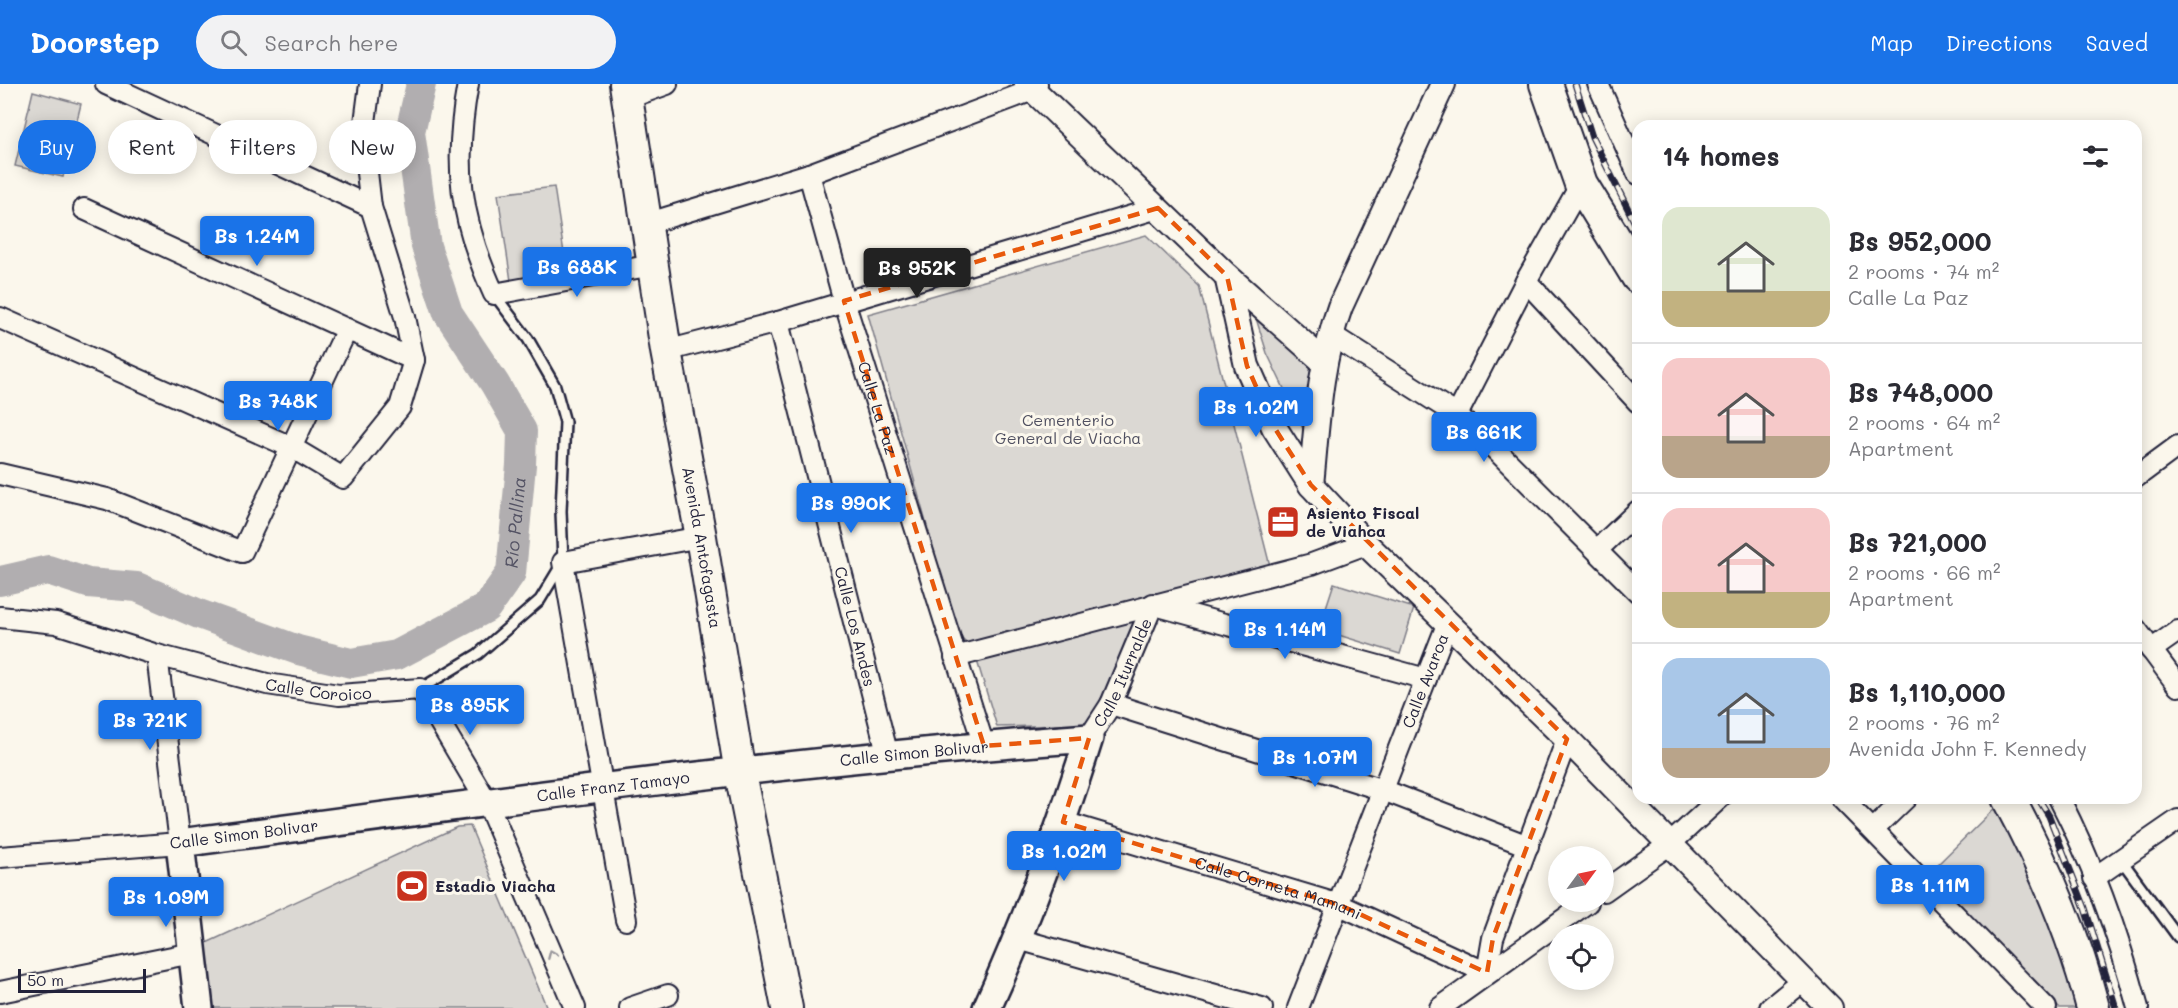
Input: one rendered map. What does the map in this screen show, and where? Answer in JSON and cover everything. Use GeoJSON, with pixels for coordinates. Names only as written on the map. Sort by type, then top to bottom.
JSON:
{"type":"FeatureCollection","features":[{"type":"Feature","properties":{"kind":"highway"},"geometry":{"type":"LineString","coordinates":[[1546,84],[1581,184],[1632,267]]}},
{"type":"Feature","properties":{"kind":"highway"},"geometry":{"type":"LineString","coordinates":[[2011,804],[2034,846],[2060,908],[2081,962],[2093,1008]]}},
{"type":"Feature","properties":{"kind":"main road","name":"Avenida Antofagasta"},"geometry":{"type":"LineString","coordinates":[[626,91],[666,351],[701,537],[741,773],[787,1008]]}},
{"type":"Feature","properties":{"kind":"main road","name":"Calle Simon Bolivar"},"geometry":{"type":"LineString","coordinates":[[741,773],[984,746],[1089,738]]}},
{"type":"Feature","properties":{"kind":"main road","name":"Calle Iturralde"},"geometry":{"type":"LineString","coordinates":[[987,1008],[1018,939],[1063,822],[1089,738]]}},
{"type":"Feature","properties":{"kind":"main road","name":"Calle Franz Tamayo"},"geometry":{"type":"LineString","coordinates":[[487,802],[741,773]]}},
{"type":"Feature","properties":{"kind":"main road","name":"Calle Simon Bolivar"},"geometry":{"type":"LineString","coordinates":[[180,843],[487,802]]}},
{"type":"Feature","properties":{"kind":"main road"},"geometry":{"type":"LineString","coordinates":[[180,843],[200,1008]]}},
{"type":"Feature","properties":{"kind":"street"},"geometry":{"type":"LineString","coordinates":[[106,84],[371,207]]}},
{"type":"Feature","properties":{"kind":"street"},"geometry":{"type":"LineString","coordinates":[[0,318],[291,447],[343,478],[400,407],[414,360],[405,317],[371,207],[363,138],[370,84]]}},
{"type":"Feature","properties":{"kind":"street"},"geometry":{"type":"LineString","coordinates":[[468,84],[461,118],[460,188],[476,254],[494,294],[653,265]]}},
{"type":"Feature","properties":{"kind":"street"},"geometry":{"type":"LineString","coordinates":[[626,91],[667,84]]}},
{"type":"Feature","properties":{"kind":"street"},"geometry":{"type":"LineString","coordinates":[[1311,485],[1323,361],[1330,334],[1340,307],[1443,84]]}},
{"type":"Feature","properties":{"kind":"street"},"geometry":{"type":"LineString","coordinates":[[1598,84],[1632,160]]}},
{"type":"Feature","properties":{"kind":"street"},"geometry":{"type":"LineString","coordinates":[[646,224],[809,174],[1032,86],[1227,276],[1323,361]]}},
{"type":"Feature","properties":{"kind":"street","name":"Calle La Paz"},"geometry":{"type":"LineString","coordinates":[[809,174],[844,301],[984,746]]}},
{"type":"Feature","properties":{"kind":"street"},"geometry":{"type":"LineString","coordinates":[[1457,415],[1526,281],[1581,184]]}},
{"type":"Feature","properties":{"kind":"street"},"geometry":{"type":"LineString","coordinates":[[84,208],[414,360]]}},
{"type":"Feature","properties":{"kind":"street"},"geometry":{"type":"LineString","coordinates":[[666,351],[778,322],[1158,208]]}},
{"type":"Feature","properties":{"kind":"street"},"geometry":{"type":"LineString","coordinates":[[1227,276],[1247,366],[1274,427],[1311,485],[1366,544],[1567,739],[1830,1008]]}},
{"type":"Feature","properties":{"kind":"street"},"geometry":{"type":"LineString","coordinates":[[1526,281],[1632,396]]}},
{"type":"Feature","properties":{"kind":"street","name":"Calle Los Andes"},"geometry":{"type":"LineString","coordinates":[[778,322],[888,756]]}},
{"type":"Feature","properties":{"kind":"street"},"geometry":{"type":"LineString","coordinates":[[0,474],[107,499],[242,552],[347,329]]}},
{"type":"Feature","properties":{"kind":"street"},"geometry":{"type":"LineString","coordinates":[[1330,334],[1457,415],[1598,549],[1632,586]]}},
{"type":"Feature","properties":{"kind":"street"},"geometry":{"type":"LineString","coordinates":[[2142,473],[2178,446]]}},
{"type":"Feature","properties":{"kind":"street"},"geometry":{"type":"LineString","coordinates":[[1598,549],[1632,517]]}},
{"type":"Feature","properties":{"kind":"street"},"geometry":{"type":"LineString","coordinates":[[626,920],[563,562],[701,537]]}},
{"type":"Feature","properties":{"kind":"street"},"geometry":{"type":"LineString","coordinates":[[955,657],[1312,564],[1366,544]]}},
{"type":"Feature","properties":{"kind":"street"},"geometry":{"type":"LineString","coordinates":[[1153,604],[1426,679]]}},
{"type":"Feature","properties":{"kind":"street","name":"Calle Iturralde"},"geometry":{"type":"LineString","coordinates":[[1089,738],[1111,704],[1153,604]]}},
{"type":"Feature","properties":{"kind":"street","name":"Calle Coroico"},"geometry":{"type":"LineString","coordinates":[[0,618],[56,623],[157,655],[267,684],[339,695],[420,689]]}},
{"type":"Feature","properties":{"kind":"street","name":"Calle Avaroa"},"geometry":{"type":"LineString","coordinates":[[1298,1008],[1340,905],[1448,622]]}},
{"type":"Feature","properties":{"kind":"street"},"geometry":{"type":"LineString","coordinates":[[2151,650],[2178,631]]}},
{"type":"Feature","properties":{"kind":"street"},"geometry":{"type":"LineString","coordinates":[[2142,637],[2178,686]]}},
{"type":"Feature","properties":{"kind":"street"},"geometry":{"type":"LineString","coordinates":[[157,655],[180,843]]}},
{"type":"Feature","properties":{"kind":"street"},"geometry":{"type":"LineString","coordinates":[[420,689],[487,802],[575,1008]]}},
{"type":"Feature","properties":{"kind":"street"},"geometry":{"type":"LineString","coordinates":[[1111,704],[1383,790],[1528,846]]}},
{"type":"Feature","properties":{"kind":"street"},"geometry":{"type":"LineString","coordinates":[[1487,973],[1493,938],[1567,739]]}},
{"type":"Feature","properties":{"kind":"street"},"geometry":{"type":"LineString","coordinates":[[1614,884],[1670,844],[1713,804]]}},
{"type":"Feature","properties":{"kind":"street"},"geometry":{"type":"LineString","coordinates":[[1847,804],[2046,1008]]}},
{"type":"Feature","properties":{"kind":"street"},"geometry":{"type":"LineString","coordinates":[[1873,830],[1900,804]]}},
{"type":"Feature","properties":{"kind":"street"},"geometry":{"type":"LineString","coordinates":[[2062,804],[2094,878],[2128,971],[2138,1008]]}},
{"type":"Feature","properties":{"kind":"street"},"geometry":{"type":"LineString","coordinates":[[2094,878],[2122,861],[2178,820]]}},
{"type":"Feature","properties":{"kind":"street","name":"Calle Corneta Mamani"},"geometry":{"type":"LineString","coordinates":[[1063,822],[1340,905],[1487,973]]}},
{"type":"Feature","properties":{"kind":"street","name":"Calle Simon Bolivar"},"geometry":{"type":"LineString","coordinates":[[0,857],[180,843]]}},
{"type":"Feature","properties":{"kind":"street"},"geometry":{"type":"LineString","coordinates":[[1440,1008],[1574,912]]}},
{"type":"Feature","properties":{"kind":"street"},"geometry":{"type":"LineString","coordinates":[[1018,939],[1262,1008]]}},
{"type":"Feature","properties":{"kind":"street"},"geometry":{"type":"LineString","coordinates":[[4,997],[192,953]]}},
{"type":"Feature","properties":{"kind":"street"},"geometry":{"type":"LineString","coordinates":[[1770,1008],[1803,981]]}},
{"type":"Feature","properties":{"kind":"street"},"geometry":{"type":"LineString","coordinates":[[630,1008],[668,995]]}},
{"type":"Feature","properties":{"kind":"lane"},"geometry":{"type":"LineString","coordinates":[[494,294],[528,339],[555,386],[565,422],[561,511],[563,562]]}},
{"type":"Feature","properties":{"kind":"lane","name":"Calle Coroico"},"geometry":{"type":"LineString","coordinates":[[420,689],[478,654],[540,600],[563,562]]}},
{"type":"Feature","properties":{"kind":"lane"},"geometry":{"type":"LineString","coordinates":[[2122,861],[2178,937]]}},
{"type":"Feature","properties":{"kind":"highlighted area"},"geometry":{"type":"Polygon","coordinates":[[[1158,208],[1227,276],[1247,366],[1274,427],[1311,485],[1567,739],[1493,938],[1487,973],[1340,905],[1063,822],[1089,738],[984,746],[844,301],[1158,208]]]}},
{"type":"Feature","properties":{"kind":"green space"},"geometry":{"type":"Polygon","coordinates":[[[33,91],[81,104],[77,120],[26,120],[33,91]]]}},
{"type":"Feature","properties":{"kind":"green space"},"geometry":{"type":"Polygon","coordinates":[[[554,187],[567,273],[511,281],[498,194],[554,187]]]}},
{"type":"Feature","properties":{"kind":"green space","name":"Cementerio General de Viacha"},"geometry":{"type":"Polygon","coordinates":[[[1146,235],[1199,286],[1270,566],[967,644],[957,634],[868,314],[1146,235]]]}},
{"type":"Feature","properties":{"kind":"green space"},"geometry":{"type":"Polygon","coordinates":[[[1254,312],[1318,372],[1310,443],[1267,353],[1254,312]]]}},
{"type":"Feature","properties":{"kind":"green space"},"geometry":{"type":"Polygon","coordinates":[[[1334,583],[1414,608],[1400,654],[1319,629],[1334,583]]]}},
{"type":"Feature","properties":{"kind":"green space"},"geometry":{"type":"Polygon","coordinates":[[[1135,620],[1094,724],[997,727],[975,654],[1135,620]]]}},
{"type":"Feature","properties":{"kind":"green space"},"geometry":{"type":"Polygon","coordinates":[[[1999,804],[2002,804],[2040,881],[2080,1008],[2059,1008],[1928,874],[1999,804]]]}},
{"type":"Feature","properties":{"kind":"green space","name":"Estadio Viacha"},"geometry":{"type":"Polygon","coordinates":[[[470,826],[547,1008],[208,1008],[200,946],[457,827],[470,826]]]}},
{"type":"Feature","properties":{"kind":"waterway","name":"Río Pallina"},"geometry":{"type":"LineString","coordinates":[[0,581],[48,570],[88,583],[137,587],[199,614],[298,650],[351,663],[397,655],[486,608],[511,573],[522,431],[495,384],[448,313],[426,246],[410,132],[421,84]]}},
{"type":"Feature","properties":{"kind":"railway"},"geometry":{"type":"LineString","coordinates":[[1575,84],[1592,137],[1632,217]]}},
{"type":"Feature","properties":{"kind":"railway"},"geometry":{"type":"LineString","coordinates":[[2042,804],[2049,816],[2085,908],[2116,1008]]}},
{"type":"Feature","properties":{"kind":"place","name":"Asiento Fiscal de Viahca"},"geometry":{"type":"Point","coordinates":[1283,522]}},
{"type":"Feature","properties":{"kind":"place","name":"Estadio Viacha"},"geometry":{"type":"Point","coordinates":[412,886]}}]}
